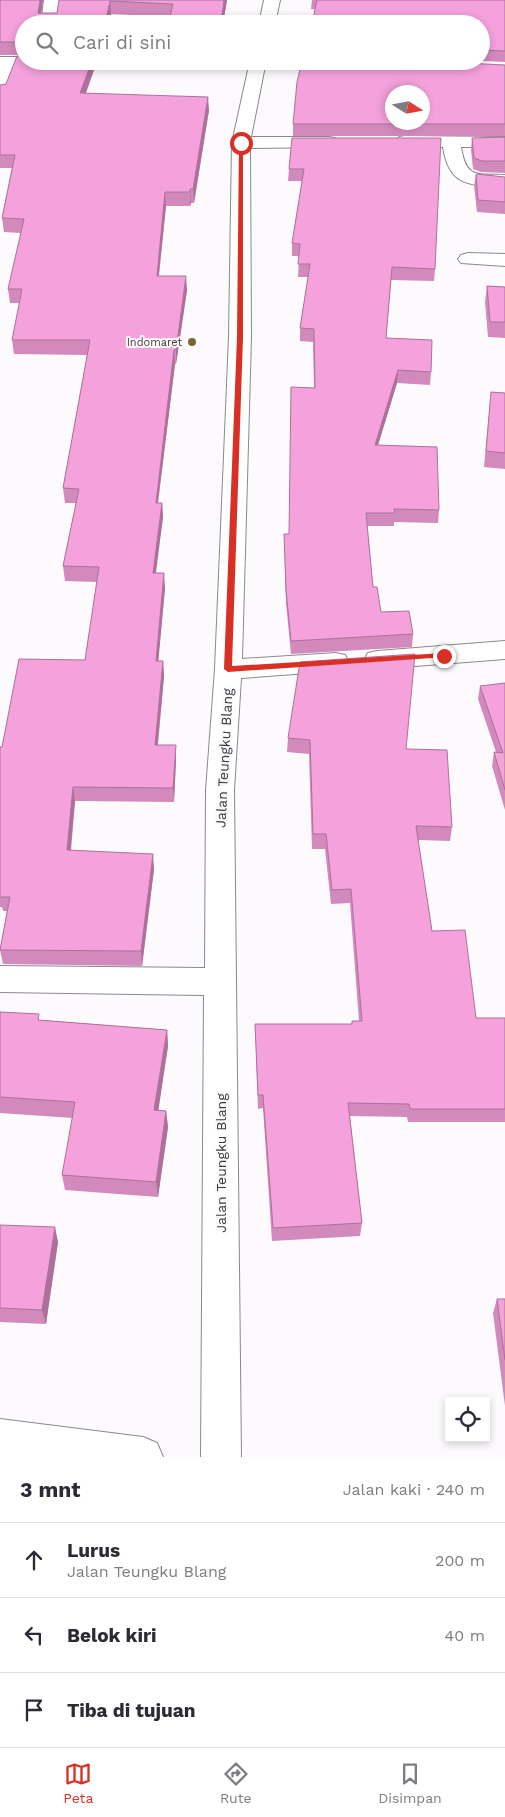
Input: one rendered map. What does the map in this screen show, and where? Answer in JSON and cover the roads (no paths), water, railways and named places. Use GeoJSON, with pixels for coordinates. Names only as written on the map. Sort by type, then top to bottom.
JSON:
{"type":"FeatureCollection","features":[{"type":"Feature","properties":{"kind":"street"},"geometry":{"type":"LineString","coordinates":[[50,15],[52,0]]}},
{"type":"Feature","properties":{"kind":"street"},"geometry":{"type":"LineString","coordinates":[[269,15],[272,0]]}},
{"type":"Feature","properties":{"kind":"street"},"geometry":{"type":"LineString","coordinates":[[0,92],[5,62]]}},
{"type":"Feature","properties":{"kind":"street","name":"Jalan Teungku Blang"},"geometry":{"type":"LineString","coordinates":[[221,1457],[220,790],[228,669],[240,337],[241,143],[256,70]]}},
{"type":"Feature","properties":{"kind":"street"},"geometry":{"type":"LineString","coordinates":[[384,141],[505,142]]}},
{"type":"Feature","properties":{"kind":"street"},"geometry":{"type":"LineString","coordinates":[[451,141],[456,166],[462,174],[474,178],[505,180]]}},
{"type":"Feature","properties":{"kind":"street"},"geometry":{"type":"LineString","coordinates":[[241,143],[346,142]]}},
{"type":"Feature","properties":{"kind":"street"},"geometry":{"type":"LineString","coordinates":[[468,259],[505,260]]}},
{"type":"Feature","properties":{"kind":"street"},"geometry":{"type":"LineString","coordinates":[[228,669],[444,656],[505,650]]}},
{"type":"Feature","properties":{"kind":"street"},"geometry":{"type":"LineString","coordinates":[[0,979],[221,982]]}},
{"type":"Feature","properties":{"kind":"street"},"geometry":{"type":"LineString","coordinates":[[0,1439],[143,1457]]}},
{"type":"Feature","properties":{"kind":"place","name":"Indomaret"},"geometry":{"type":"Point","coordinates":[192,342]}}]}
